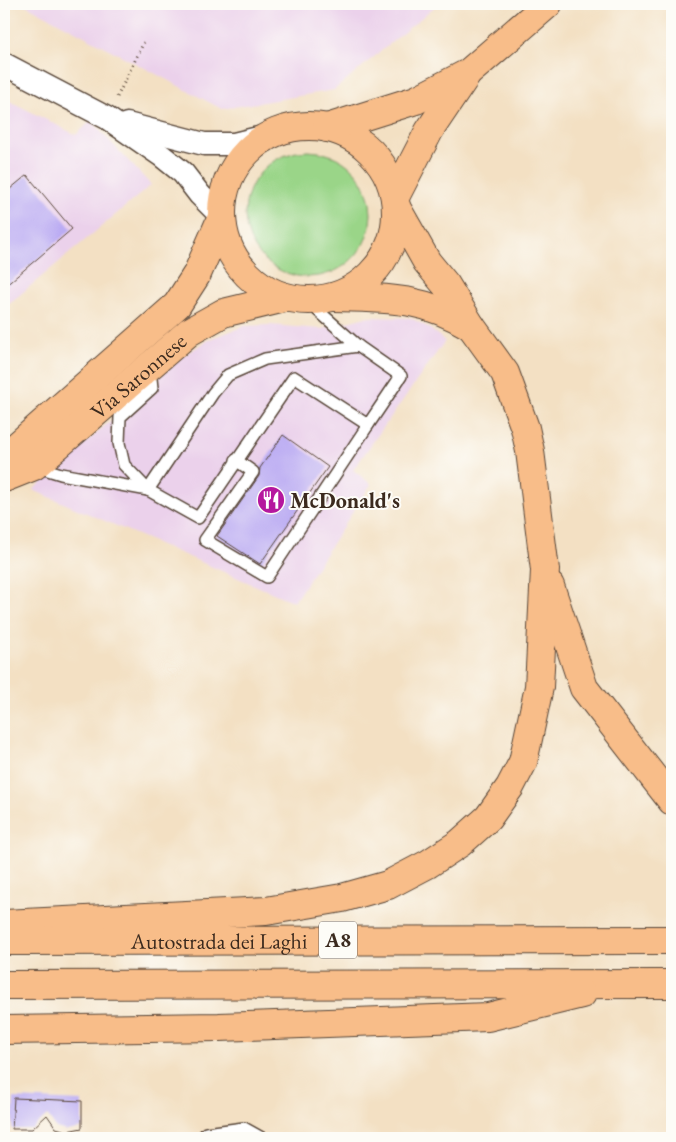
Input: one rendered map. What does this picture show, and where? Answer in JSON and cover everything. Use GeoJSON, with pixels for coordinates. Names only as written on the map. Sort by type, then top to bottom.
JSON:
{"type":"FeatureCollection","features":[{"type":"Feature","properties":{"kind":"main road"},"geometry":{"type":"LineString","coordinates":[[327,128],[416,100],[468,73],[548,4]]}},
{"type":"Feature","properties":{"kind":"main road"},"geometry":{"type":"LineString","coordinates":[[334,296],[360,284],[371,276],[380,263],[393,238],[396,203],[429,131],[468,73]]}},
{"type":"Feature","properties":{"kind":"main road"},"geometry":{"type":"LineString","coordinates":[[4,924],[266,911],[342,898],[388,885],[428,864],[460,843],[488,818],[510,787],[524,762],[539,687],[545,570],[530,450],[525,428],[505,373],[471,326],[446,285],[427,262],[396,203],[387,173],[372,152],[352,136],[327,128],[298,126],[271,134],[250,149],[234,168],[225,192],[222,217],[224,231],[234,258],[244,273],[264,288],[296,299],[334,296],[411,301],[440,309],[471,326]]}},
{"type":"Feature","properties":{"kind":"main road","name":"Via Saronnese"},"geometry":{"type":"LineString","coordinates":[[4,466],[17,446],[178,305],[197,274],[222,217]]}},
{"type":"Feature","properties":{"kind":"main road","name":"Via Saronnese"},"geometry":{"type":"LineString","coordinates":[[4,478],[34,466],[189,332],[223,313],[296,299]]}},
{"type":"Feature","properties":{"kind":"main road"},"geometry":{"type":"LineString","coordinates":[[545,570],[584,688],[672,801]]}},
{"type":"Feature","properties":{"kind":"main road","name":"Autostrada dei Laghi"},"geometry":{"type":"LineString","coordinates":[[4,941],[672,940]]}},
{"type":"Feature","properties":{"kind":"main road"},"geometry":{"type":"LineString","coordinates":[[4,1030],[219,1027],[488,1017],[624,984]]}},
{"type":"Feature","properties":{"kind":"main road","name":"Autostrada dei Laghi"},"geometry":{"type":"LineString","coordinates":[[4,985],[672,984]]}},
{"type":"Feature","properties":{"kind":"street"},"geometry":{"type":"LineString","coordinates":[[4,64],[107,118],[162,156],[183,173],[200,195],[222,217]]}},
{"type":"Feature","properties":{"kind":"street"},"geometry":{"type":"LineString","coordinates":[[107,118],[204,144],[234,144],[271,134]]}},
{"type":"Feature","properties":{"kind":"lane"},"geometry":{"type":"LineString","coordinates":[[236,460],[253,472],[205,540],[267,577],[401,376],[296,299]]}},
{"type":"Feature","properties":{"kind":"lane"},"geometry":{"type":"LineString","coordinates":[[148,490],[213,393],[228,375],[265,359],[358,346]]}},
{"type":"Feature","properties":{"kind":"lane"},"geometry":{"type":"LineString","coordinates":[[150,367],[152,388],[120,417],[119,443],[124,466],[148,490],[198,518],[294,377],[368,425]]}},
{"type":"Feature","properties":{"kind":"lane"},"geometry":{"type":"LineString","coordinates":[[34,466],[61,474],[148,490]]}},
{"type":"Feature","properties":{"kind":"lane"},"geometry":{"type":"LineString","coordinates":[[202,1138],[206,1133],[244,1128],[262,1138]]}},
{"type":"Feature","properties":{"kind":"path"},"geometry":{"type":"LineString","coordinates":[[107,118],[144,42]]}},
{"type":"Feature","properties":{"kind":"shaded area"},"geometry":{"type":"Polygon","coordinates":[[[24,4],[438,4],[334,90],[222,109],[24,4]]]}},
{"type":"Feature","properties":{"kind":"shaded area"},"geometry":{"type":"Polygon","coordinates":[[[4,98],[76,135],[91,121],[151,185],[4,308],[4,98]]]}},
{"type":"Feature","properties":{"kind":"shaded area"},"geometry":{"type":"Polygon","coordinates":[[[366,317],[411,318],[429,328],[445,341],[353,470],[371,484],[294,602],[33,490],[184,355],[212,338],[245,326],[270,325],[321,329],[366,317]]]}},
{"type":"Feature","properties":{"kind":"green space"},"geometry":{"type":"Polygon","coordinates":[[[308,151],[332,155],[353,169],[367,190],[371,214],[367,238],[353,259],[332,273],[308,277],[284,273],[263,259],[249,238],[245,214],[249,190],[263,169],[284,155],[308,151]]]}},
{"type":"Feature","properties":{"kind":"building"},"geometry":{"type":"Polygon","coordinates":[[[27,175],[72,229],[4,287],[4,194],[27,175]]]}},
{"type":"Feature","properties":{"kind":"building","name":"McDonald's"},"geometry":{"type":"Polygon","coordinates":[[[283,435],[328,467],[260,564],[217,536],[259,476],[260,468],[283,435]]]}},
{"type":"Feature","properties":{"kind":"building"},"geometry":{"type":"Polygon","coordinates":[[[14,1098],[82,1101],[82,1128],[67,1131],[56,1128],[47,1115],[32,1129],[12,1129],[14,1098]]]}},
{"type":"Feature","properties":{"kind":"place","name":"McDonald's"},"geometry":{"type":"Point","coordinates":[271,500]}}]}
